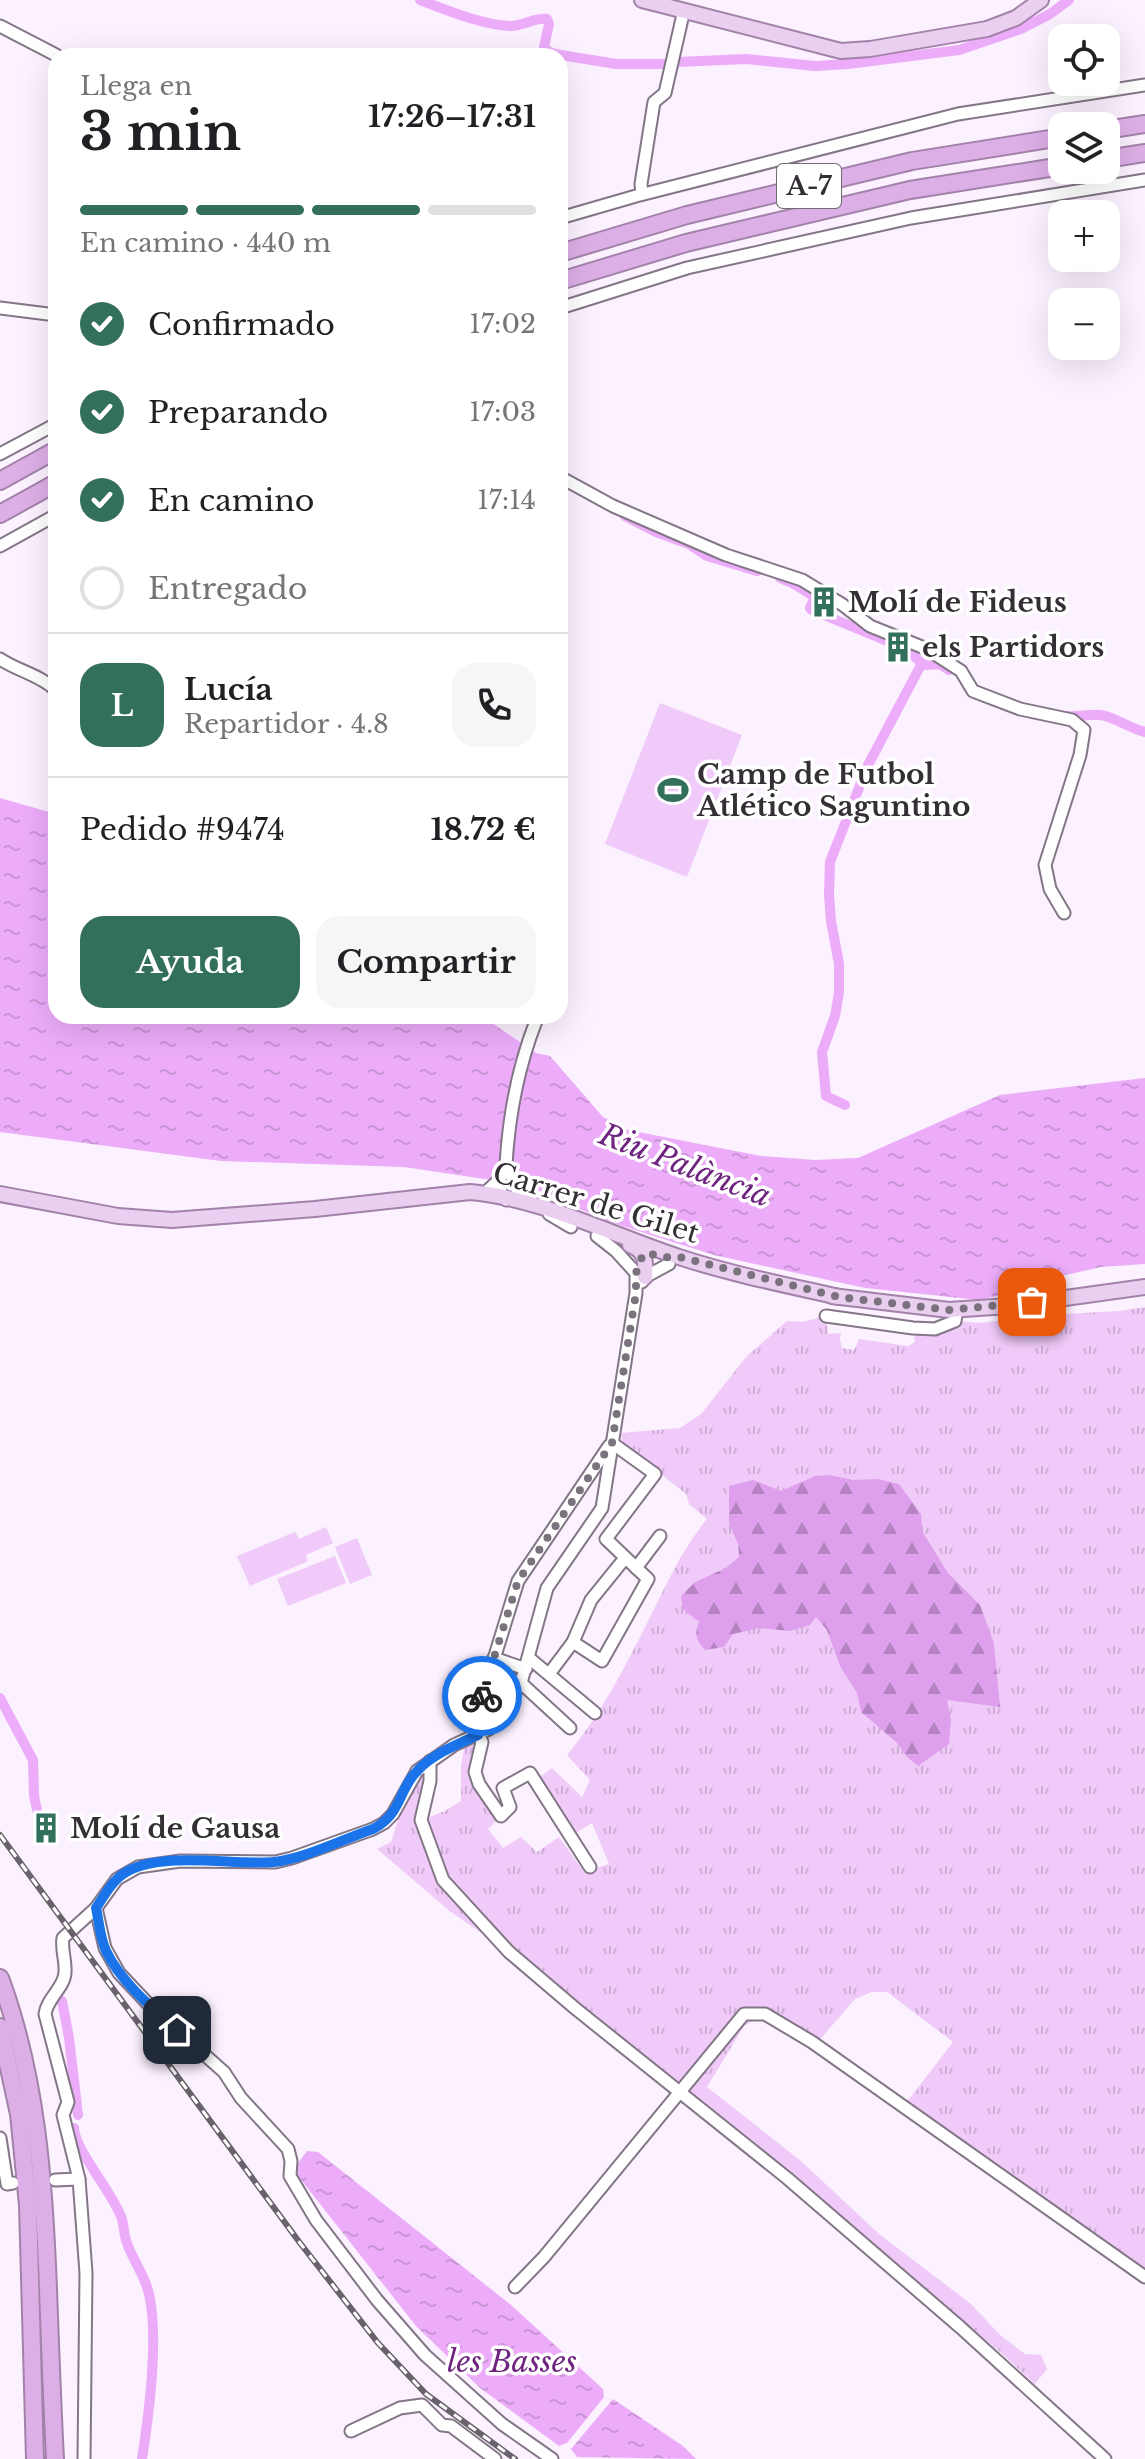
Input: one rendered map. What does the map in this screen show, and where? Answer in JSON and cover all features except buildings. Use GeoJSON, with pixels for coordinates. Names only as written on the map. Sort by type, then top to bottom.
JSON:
{"type":"FeatureCollection","features":[{"type":"Feature","properties":{"kind":"highway"},"geometry":{"type":"LineString","coordinates":[[1120,128],[1145,124]]}},
{"type":"Feature","properties":{"kind":"highway","name":"A-7"},"geometry":{"type":"LineString","coordinates":[[568,251],[687,215],[912,161],[1048,139]]}},
{"type":"Feature","properties":{"kind":"highway"},"geometry":{"type":"LineString","coordinates":[[1120,157],[1145,153]]}},
{"type":"Feature","properties":{"kind":"highway","name":"A-7"},"geometry":{"type":"LineString","coordinates":[[568,279],[686,243],[910,190],[1048,168]]}},
{"type":"Feature","properties":{"kind":"highway"},"geometry":{"type":"LineString","coordinates":[[0,481],[48,454]]}},
{"type":"Feature","properties":{"kind":"highway"},"geometry":{"type":"LineString","coordinates":[[0,514],[48,487]]}},
{"type":"Feature","properties":{"kind":"highway"},"geometry":{"type":"LineString","coordinates":[[0,1978],[12,2009],[34,2105],[45,2203],[55,2459]]}},
{"type":"Feature","properties":{"kind":"highway"},"geometry":{"type":"LineString","coordinates":[[0,2027],[19,2114],[28,2205],[35,2459]]}},
{"type":"Feature","properties":{"kind":"main road"},"geometry":{"type":"LineString","coordinates":[[642,0],[841,51],[987,29],[1016,18],[1041,0]]}},
{"type":"Feature","properties":{"kind":"main road","name":"Carrer de Gilet"},"geometry":{"type":"LineString","coordinates":[[425,1198],[470,1192],[522,1201],[674,1260],[839,1297],[957,1309],[1008,1306],[1145,1287]]}},
{"type":"Feature","properties":{"kind":"main road"},"geometry":{"type":"LineString","coordinates":[[0,1194],[118,1216],[172,1220],[425,1198]]}},
{"type":"Feature","properties":{"kind":"main road","name":"Carrer de Gilet"},"geometry":{"type":"LineString","coordinates":[[425,1198],[467,1200],[520,1210],[643,1254]]}},
{"type":"Feature","properties":{"kind":"main road"},"geometry":{"type":"LineString","coordinates":[[586,1224],[636,1247],[643,1254],[656,1253],[674,1260]]}},
{"type":"Feature","properties":{"kind":"main road"},"geometry":{"type":"LineString","coordinates":[[641,1275],[643,1254]]}},
{"type":"Feature","properties":{"kind":"street"},"geometry":{"type":"LineString","coordinates":[[642,194],[654,102],[665,93],[684,10]]}},
{"type":"Feature","properties":{"kind":"street"},"geometry":{"type":"LineString","coordinates":[[0,26],[48,51]]}},
{"type":"Feature","properties":{"kind":"street"},"geometry":{"type":"LineString","coordinates":[[568,216],[958,114],[1145,85]]}},
{"type":"Feature","properties":{"kind":"street"},"geometry":{"type":"LineString","coordinates":[[568,305],[687,268],[911,218],[1145,180]]}},
{"type":"Feature","properties":{"kind":"street"},"geometry":{"type":"LineString","coordinates":[[0,308],[48,314]]}},
{"type":"Feature","properties":{"kind":"street"},"geometry":{"type":"LineString","coordinates":[[0,454],[48,428]]}},
{"type":"Feature","properties":{"kind":"street"},"geometry":{"type":"LineString","coordinates":[[568,481],[613,506],[726,555],[802,580],[870,626],[927,649],[961,671],[973,691],[1020,709],[1072,720],[1084,730],[1080,755],[1045,865],[1050,889],[1064,913]]}},
{"type":"Feature","properties":{"kind":"street"},"geometry":{"type":"LineString","coordinates":[[0,546],[48,519]]}},
{"type":"Feature","properties":{"kind":"street"},"geometry":{"type":"LineString","coordinates":[[0,659],[48,684]]}},
{"type":"Feature","properties":{"kind":"street"},"geometry":{"type":"LineString","coordinates":[[535,1024],[526,1045],[508,1124],[506,1164],[500,1179],[501,1196],[509,1202],[555,1217],[571,1227]]}},
{"type":"Feature","properties":{"kind":"street"},"geometry":{"type":"LineString","coordinates":[[506,1164],[522,1201]]}},
{"type":"Feature","properties":{"kind":"street"},"geometry":{"type":"LineString","coordinates":[[485,1193],[500,1179]]}},
{"type":"Feature","properties":{"kind":"street"},"geometry":{"type":"LineString","coordinates":[[467,1200],[481,1197],[495,1200],[509,1189],[513,1180]]}},
{"type":"Feature","properties":{"kind":"street"},"geometry":{"type":"LineString","coordinates":[[597,1236],[641,1275]]}},
{"type":"Feature","properties":{"kind":"street"},"geometry":{"type":"LineString","coordinates":[[641,1275],[674,1260]]}},
{"type":"Feature","properties":{"kind":"street"},"geometry":{"type":"LineString","coordinates":[[84,2459],[86,2273],[79,2179],[63,2115],[68,2102],[45,2014],[46,2005],[66,1974],[61,1944],[63,1938],[96,1908],[117,1879],[150,1863],[275,1862],[373,1829],[393,1814],[417,1771],[454,1745],[489,1729],[521,1683],[547,1588],[602,1508],[641,1275]]}},
{"type":"Feature","properties":{"kind":"street"},"geometry":{"type":"LineString","coordinates":[[826,1316],[935,1329],[955,1321],[957,1309]]}},
{"type":"Feature","properties":{"kind":"street"},"geometry":{"type":"LineString","coordinates":[[573,1642],[602,1661],[648,1579],[606,1539],[655,1474],[612,1443]]}},
{"type":"Feature","properties":{"kind":"street"},"geometry":{"type":"LineString","coordinates":[[590,1867],[530,1773],[503,1788],[510,1807],[501,1816],[479,1784],[475,1772],[482,1742],[474,1724],[518,1581],[612,1443]]}},
{"type":"Feature","properties":{"kind":"street"},"geometry":{"type":"LineString","coordinates":[[579,1493],[602,1508]]}},
{"type":"Feature","properties":{"kind":"street"},"geometry":{"type":"LineString","coordinates":[[636,1568],[660,1536]]}},
{"type":"Feature","properties":{"kind":"street"},"geometry":{"type":"LineString","coordinates":[[549,1674],[573,1642],[591,1600],[625,1558]]}},
{"type":"Feature","properties":{"kind":"street"},"geometry":{"type":"LineString","coordinates":[[494,1658],[527,1664],[549,1674],[595,1713]]}},
{"type":"Feature","properties":{"kind":"street"},"geometry":{"type":"LineString","coordinates":[[489,1671],[521,1683],[570,1728]]}},
{"type":"Feature","properties":{"kind":"street"},"geometry":{"type":"LineString","coordinates":[[430,1761],[430,1781],[421,1820],[443,1880],[509,1952],[787,2178],[948,2317],[1105,2459]]}},
{"type":"Feature","properties":{"kind":"street"},"geometry":{"type":"LineString","coordinates":[[96,1908],[105,1948],[119,1973],[153,2009],[224,2072],[241,2098],[288,2149],[290,2176],[316,2220],[377,2300],[425,2355],[502,2424],[552,2459]]}},
{"type":"Feature","properties":{"kind":"street"},"geometry":{"type":"LineString","coordinates":[[515,2287],[544,2257],[744,2014],[765,2014],[812,2042],[1145,2277]]}},
{"type":"Feature","properties":{"kind":"street"},"geometry":{"type":"LineString","coordinates":[[0,2138],[7,2184],[13,2183]]}},
{"type":"Feature","properties":{"kind":"street"},"geometry":{"type":"LineString","coordinates":[[55,2180],[79,2179]]}},
{"type":"Feature","properties":{"kind":"street"},"geometry":{"type":"LineString","coordinates":[[351,2431],[400,2408],[422,2405],[442,2425],[451,2426],[495,2459]]}},
{"type":"Feature","properties":{"kind":"green space","name":"Camp de Futbol Atlético Saguntino"},"geometry":{"type":"Polygon","coordinates":[[[660,703],[742,735],[687,877],[605,844],[660,703]]]}},
{"type":"Feature","properties":{"kind":"green space"},"geometry":{"type":"Polygon","coordinates":[[[1145,1307],[1145,2277],[900,2105],[910,2098],[953,2042],[887,1992],[872,1992],[855,1999],[817,2043],[764,2014],[744,2026],[707,2087],[801,2161],[879,2234],[971,2304],[1000,2335],[1025,2354],[1041,2355],[1047,2369],[1035,2384],[999,2351],[509,1952],[451,1912],[377,1849],[391,1842],[401,1811],[430,1761],[422,1820],[461,1801],[461,1765],[466,1740],[478,1735],[475,1772],[501,1816],[488,1829],[503,1848],[521,1837],[537,1852],[559,1837],[584,1872],[609,1864],[592,1823],[574,1834],[539,1778],[552,1768],[582,1797],[590,1780],[567,1755],[607,1698],[677,1564],[707,1519],[689,1504],[686,1494],[623,1444],[621,1433],[680,1428],[701,1414],[747,1356],[787,1321],[802,1322],[826,1316],[828,1334],[841,1333],[842,1348],[854,1350],[859,1339],[908,1346],[915,1342],[913,1328],[955,1321],[981,1323],[1145,1307]]]}},
{"type":"Feature","properties":{"kind":"green space"},"geometry":{"type":"Polygon","coordinates":[[[815,1476],[899,1484],[921,1514],[922,1531],[948,1573],[980,1605],[994,1644],[1000,1707],[947,1700],[951,1720],[949,1744],[918,1766],[861,1712],[857,1693],[840,1666],[827,1630],[816,1617],[810,1625],[790,1631],[759,1628],[733,1634],[724,1647],[705,1650],[697,1637],[699,1622],[683,1609],[681,1596],[695,1582],[726,1568],[739,1557],[738,1544],[729,1523],[729,1486],[753,1480],[781,1491],[815,1476]]]}},
{"type":"Feature","properties":{"kind":"green space"},"geometry":{"type":"Polygon","coordinates":[[[326,1527],[333,1543],[306,1555],[308,1561],[250,1586],[237,1556],[295,1532],[299,1539],[326,1527]]]}},
{"type":"Feature","properties":{"kind":"green space"},"geometry":{"type":"Polygon","coordinates":[[[357,1538],[372,1575],[350,1584],[335,1547],[357,1538]]]}},
{"type":"Feature","properties":{"kind":"green space"},"geometry":{"type":"Polygon","coordinates":[[[335,1556],[346,1583],[288,1606],[277,1579],[335,1556]]]}},
{"type":"Feature","properties":{"kind":"water","name":"Riu Palància"},"geometry":{"type":"Polygon","coordinates":[[[0,798],[48,812],[48,1024],[494,1024],[536,1053],[550,1056],[603,1117],[628,1130],[761,1156],[815,1160],[858,1158],[1000,1095],[1145,1078],[1145,1264],[1101,1267],[979,1300],[865,1288],[714,1255],[607,1221],[526,1185],[404,1167],[221,1161],[0,1132],[0,798]]]}},
{"type":"Feature","properties":{"kind":"water","name":"les Basses"},"geometry":{"type":"Polygon","coordinates":[[[307,2151],[318,2152],[511,2305],[603,2389],[604,2397],[567,2443],[559,2446],[480,2388],[416,2326],[298,2176],[296,2166],[307,2151]]]}},
{"type":"Feature","properties":{"kind":"water","name":"les Basses"},"geometry":{"type":"Polygon","coordinates":[[[613,2399],[683,2446],[696,2459],[577,2457],[571,2449],[613,2399]]]}},
{"type":"Feature","properties":{"kind":"waterway"},"geometry":{"type":"LineString","coordinates":[[420,0],[500,25],[516,26],[547,19],[545,48]]}},
{"type":"Feature","properties":{"kind":"waterway"},"geometry":{"type":"LineString","coordinates":[[678,62],[746,59],[815,66],[959,50],[1021,29],[1069,0]]}},
{"type":"Feature","properties":{"kind":"waterway"},"geometry":{"type":"LineString","coordinates":[[568,56],[616,64],[667,64]]}},
{"type":"Feature","properties":{"kind":"waterway"},"geometry":{"type":"LineString","coordinates":[[625,516],[689,544],[707,556],[757,571]]}},
{"type":"Feature","properties":{"kind":"waterway"},"geometry":{"type":"LineString","coordinates":[[780,578],[815,597],[812,610],[887,641]]}},
{"type":"Feature","properties":{"kind":"waterway"},"geometry":{"type":"LineString","coordinates":[[896,645],[906,649],[924,665],[940,664],[949,670]]}},
{"type":"Feature","properties":{"kind":"waterway"},"geometry":{"type":"LineString","coordinates":[[845,1105],[826,1096],[822,1052],[835,1016],[839,993],[839,964],[829,894],[830,862],[868,765],[922,663]]}},
{"type":"Feature","properties":{"kind":"waterway"},"geometry":{"type":"LineString","coordinates":[[1066,716],[1105,716],[1145,732]]}},
{"type":"Feature","properties":{"kind":"waterway"},"geometry":{"type":"LineString","coordinates":[[0,1698],[33,1760],[37,1810]]}},
{"type":"Feature","properties":{"kind":"waterway"},"geometry":{"type":"LineString","coordinates":[[62,2001],[78,2115]]}},
{"type":"Feature","properties":{"kind":"waterway"},"geometry":{"type":"LineString","coordinates":[[74,2128],[81,2148],[122,2219],[127,2243],[149,2294],[153,2354],[142,2459]]}},
{"type":"Feature","properties":{"kind":"railway"},"geometry":{"type":"LineString","coordinates":[[0,1835],[300,2243],[378,2343],[426,2394],[515,2459]]}},
{"type":"Feature","properties":{"kind":"way so far"},"geometry":{"type":"LineString","coordinates":[[482,1696],[518,1581],[612,1443],[636,1293],[636,1273],[643,1254],[656,1253],[672,1259],[679,1257],[839,1297],[949,1310],[1032,1302]]}},
{"type":"Feature","properties":{"kind":"place","name":"Molí de Fideus"},"geometry":{"type":"Point","coordinates":[824,602]}},
{"type":"Feature","properties":{"kind":"place","name":"els Partidors"},"geometry":{"type":"Point","coordinates":[898,647]}},
{"type":"Feature","properties":{"kind":"place","name":"Camp de Futbol Atlético Saguntino"},"geometry":{"type":"Point","coordinates":[673,790]}},
{"type":"Feature","properties":{"kind":"place","name":"Molí de Gausa"},"geometry":{"type":"Point","coordinates":[46,1828]}},
{"type":"Feature","properties":{"kind":"route"},"geometry":{"type":"LineString","coordinates":[[177,2030],[119,1973],[105,1948],[96,1908],[117,1879],[150,1863],[275,1862],[373,1829],[393,1814],[417,1771],[454,1745],[478,1735],[474,1724],[482,1696]]}}]}
